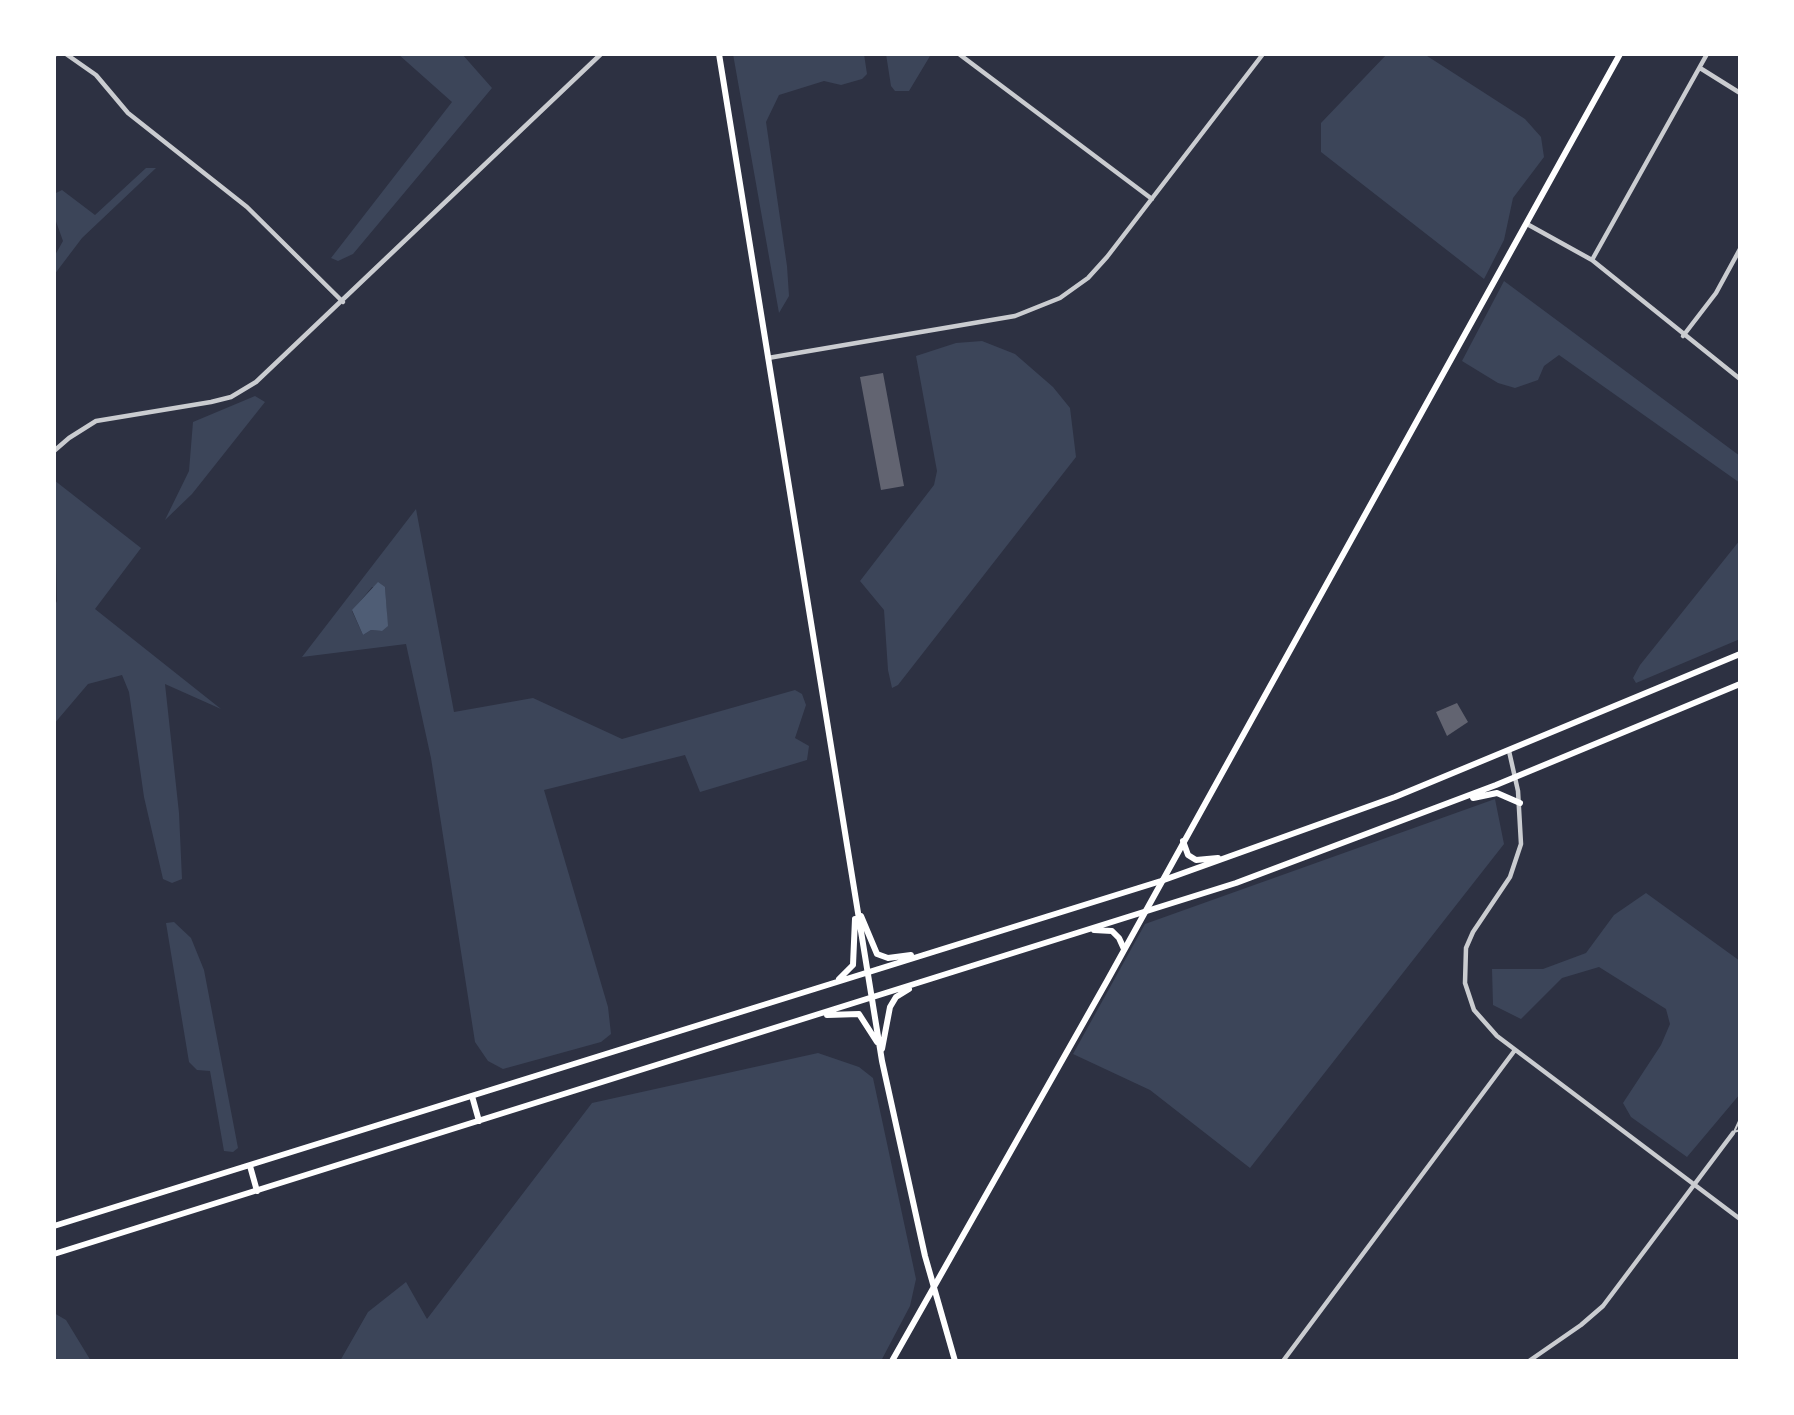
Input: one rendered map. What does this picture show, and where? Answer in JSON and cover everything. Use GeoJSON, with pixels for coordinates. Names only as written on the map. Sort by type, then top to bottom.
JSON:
{"type":"FeatureCollection","features":[{"type":"Feature","properties":{"kind":"main road"},"geometry":{"type":"LineString","coordinates":[[719,54],[881,1052],[933,1289],[955,1361]]}},
{"type":"Feature","properties":{"kind":"main road"},"geometry":{"type":"LineString","coordinates":[[892,1361],[1124,949],[1620,54]]}},
{"type":"Feature","properties":{"kind":"main road"},"geometry":{"type":"LineString","coordinates":[[54,1226],[1161,881],[1275,842],[1509,751],[1740,654]]}},
{"type":"Feature","properties":{"kind":"main road"},"geometry":{"type":"LineString","coordinates":[[54,1254],[1144,913],[1281,867],[1451,803],[1740,684]]}},
{"type":"Feature","properties":{"kind":"main road"},"geometry":{"type":"LineString","coordinates":[[1451,803],[1497,793],[1520,803]]}},
{"type":"Feature","properties":{"kind":"main road"},"geometry":{"type":"LineString","coordinates":[[1183,841],[1188,855],[1200,861],[1244,852]]}},
{"type":"Feature","properties":{"kind":"main road"},"geometry":{"type":"LineString","coordinates":[[856,903],[874,951],[880,957],[930,953]]}},
{"type":"Feature","properties":{"kind":"main road"},"geometry":{"type":"LineString","coordinates":[[835,983],[853,965],[856,903]]}},
{"type":"Feature","properties":{"kind":"main road"},"geometry":{"type":"LineString","coordinates":[[1089,930],[1112,931],[1119,937],[1124,949]]}},
{"type":"Feature","properties":{"kind":"main road"},"geometry":{"type":"LineString","coordinates":[[881,1052],[891,1003],[919,983]]}},
{"type":"Feature","properties":{"kind":"main road"},"geometry":{"type":"LineString","coordinates":[[811,1017],[856,1012],[865,1021],[881,1052]]}},
{"type":"Feature","properties":{"kind":"main road"},"geometry":{"type":"LineString","coordinates":[[472,1096],[479,1121]]}},
{"type":"Feature","properties":{"kind":"main road"},"geometry":{"type":"LineString","coordinates":[[250,1166],[257,1191]]}},
{"type":"Feature","properties":{"kind":"street"},"geometry":{"type":"LineString","coordinates":[[66,54],[96,75],[128,113],[247,207],[343,302]]}},
{"type":"Feature","properties":{"kind":"street"},"geometry":{"type":"LineString","coordinates":[[54,452],[69,438],[96,421],[231,397],[256,382],[601,54]]}},
{"type":"Feature","properties":{"kind":"street"},"geometry":{"type":"LineString","coordinates":[[959,54],[1152,199]]}},
{"type":"Feature","properties":{"kind":"street"},"geometry":{"type":"LineString","coordinates":[[768,358],[992,321],[1046,305],[1088,278],[1263,54]]}},
{"type":"Feature","properties":{"kind":"street"},"geometry":{"type":"LineString","coordinates":[[1592,260],[1707,54]]}},
{"type":"Feature","properties":{"kind":"street"},"geometry":{"type":"LineString","coordinates":[[1700,68],[1740,93]]}},
{"type":"Feature","properties":{"kind":"street"},"geometry":{"type":"LineString","coordinates":[[1527,224],[1592,260],[1683,336],[1740,379]]}},
{"type":"Feature","properties":{"kind":"street"},"geometry":{"type":"LineString","coordinates":[[1683,336],[1716,293],[1740,248]]}},
{"type":"Feature","properties":{"kind":"street"},"geometry":{"type":"LineString","coordinates":[[1509,751],[1520,803],[1521,844],[1515,868],[1469,939],[1464,975],[1467,992],[1478,1017],[1490,1031],[1740,1219]]}},
{"type":"Feature","properties":{"kind":"street"},"geometry":{"type":"LineString","coordinates":[[1283,1361],[1516,1050]]}},
{"type":"Feature","properties":{"kind":"street"},"geometry":{"type":"LineString","coordinates":[[1529,1361],[1575,1330],[1603,1306],[1733,1133]]}},
{"type":"Feature","properties":{"kind":"lane"},"geometry":{"type":"LineString","coordinates":[[1733,1133],[1740,1119]]}},
{"type":"Feature","properties":{"kind":"lane"},"geometry":{"type":"LineString","coordinates":[[1733,1133],[1740,1130]]}},
{"type":"Feature","properties":{"kind":"shaded area"},"geometry":{"type":"Polygon","coordinates":[[[398,54],[462,54],[492,88],[353,254],[338,261],[331,258],[452,102],[398,54]]]}},
{"type":"Feature","properties":{"kind":"shaded area"},"geometry":{"type":"Polygon","coordinates":[[[733,54],[864,54],[867,74],[862,79],[841,85],[824,81],[779,95],[766,122],[787,266],[789,296],[779,313],[733,54]]]}},
{"type":"Feature","properties":{"kind":"shaded area"},"geometry":{"type":"Polygon","coordinates":[[[886,54],[930,56],[909,91],[895,91],[891,86],[886,54]]]}},
{"type":"Feature","properties":{"kind":"shaded area"},"geometry":{"type":"Polygon","coordinates":[[[1387,54],[1424,54],[1525,119],[1541,137],[1544,157],[1513,198],[1504,240],[1484,279],[1321,152],[1321,123],[1387,54]]]}},
{"type":"Feature","properties":{"kind":"shaded area"},"geometry":{"type":"Polygon","coordinates":[[[146,168],[156,168],[82,238],[54,275],[54,257],[63,241],[54,216],[54,194],[62,190],[95,215],[146,168]]]}},
{"type":"Feature","properties":{"kind":"shaded area"},"geometry":{"type":"Polygon","coordinates":[[[1504,281],[1740,456],[1740,483],[1559,355],[1544,366],[1538,380],[1515,388],[1498,383],[1462,361],[1504,281]]]}},
{"type":"Feature","properties":{"kind":"shaded area"},"geometry":{"type":"Polygon","coordinates":[[[982,341],[1015,354],[1053,387],[1070,408],[1076,457],[898,685],[892,688],[888,670],[884,610],[860,581],[934,485],[937,471],[916,356],[956,343],[982,341]]]}},
{"type":"Feature","properties":{"kind":"shaded area"},"geometry":{"type":"Polygon","coordinates":[[[255,396],[265,402],[192,494],[165,520],[189,471],[193,422],[255,396]]]}},
{"type":"Feature","properties":{"kind":"shaded area"},"geometry":{"type":"Polygon","coordinates":[[[54,480],[141,548],[95,609],[221,709],[165,684],[179,813],[182,879],[172,883],[163,879],[144,797],[129,692],[122,675],[88,684],[54,724],[54,607],[57,601],[54,480]]]}},
{"type":"Feature","properties":{"kind":"shaded area"},"geometry":{"type":"Polygon","coordinates":[[[416,509],[454,712],[533,698],[622,739],[795,690],[802,694],[806,705],[795,738],[809,746],[807,760],[700,792],[685,755],[544,790],[608,1007],[611,1034],[601,1042],[503,1069],[488,1061],[475,1042],[431,758],[406,644],[302,657],[416,509]],[[372,587],[352,611],[363,635],[371,630],[382,631],[387,615],[385,587],[372,587]]]}},
{"type":"Feature","properties":{"kind":"shaded area"},"geometry":{"type":"Polygon","coordinates":[[[1740,540],[1740,639],[1636,683],[1633,678],[1640,665],[1740,540]]]}},
{"type":"Feature","properties":{"kind":"shaded area"},"geometry":{"type":"Polygon","coordinates":[[[378,582],[385,587],[388,626],[382,631],[371,630],[363,635],[352,610],[378,582]]]}},
{"type":"Feature","properties":{"kind":"shaded area"},"geometry":{"type":"Polygon","coordinates":[[[1495,799],[1504,844],[1250,1168],[1150,1090],[1073,1054],[1145,924],[1495,799]]]}},
{"type":"Feature","properties":{"kind":"shaded area"},"geometry":{"type":"Polygon","coordinates":[[[1646,893],[1740,961],[1740,1094],[1687,1157],[1631,1117],[1623,1103],[1661,1045],[1670,1024],[1666,1009],[1599,967],[1562,978],[1521,1019],[1493,1005],[1492,969],[1543,969],[1586,953],[1614,915],[1646,893]]]}},
{"type":"Feature","properties":{"kind":"shaded area"},"geometry":{"type":"Polygon","coordinates":[[[174,922],[191,938],[204,970],[238,1148],[233,1152],[224,1151],[210,1071],[197,1070],[189,1062],[166,923],[174,922]]]}},
{"type":"Feature","properties":{"kind":"shaded area"},"geometry":{"type":"Polygon","coordinates":[[[818,1053],[859,1067],[873,1078],[916,1279],[910,1306],[881,1361],[340,1361],[368,1312],[406,1282],[427,1319],[592,1103],[818,1053]]]}},
{"type":"Feature","properties":{"kind":"shaded area"},"geometry":{"type":"Polygon","coordinates":[[[54,1313],[66,1320],[91,1361],[54,1361],[54,1313]]]}},
{"type":"Feature","properties":{"kind":"building"},"geometry":{"type":"Polygon","coordinates":[[[883,373],[904,486],[881,490],[860,377],[883,373]]]}},
{"type":"Feature","properties":{"kind":"building"},"geometry":{"type":"Polygon","coordinates":[[[1457,703],[1468,722],[1447,736],[1436,712],[1457,703]]]}}]}
